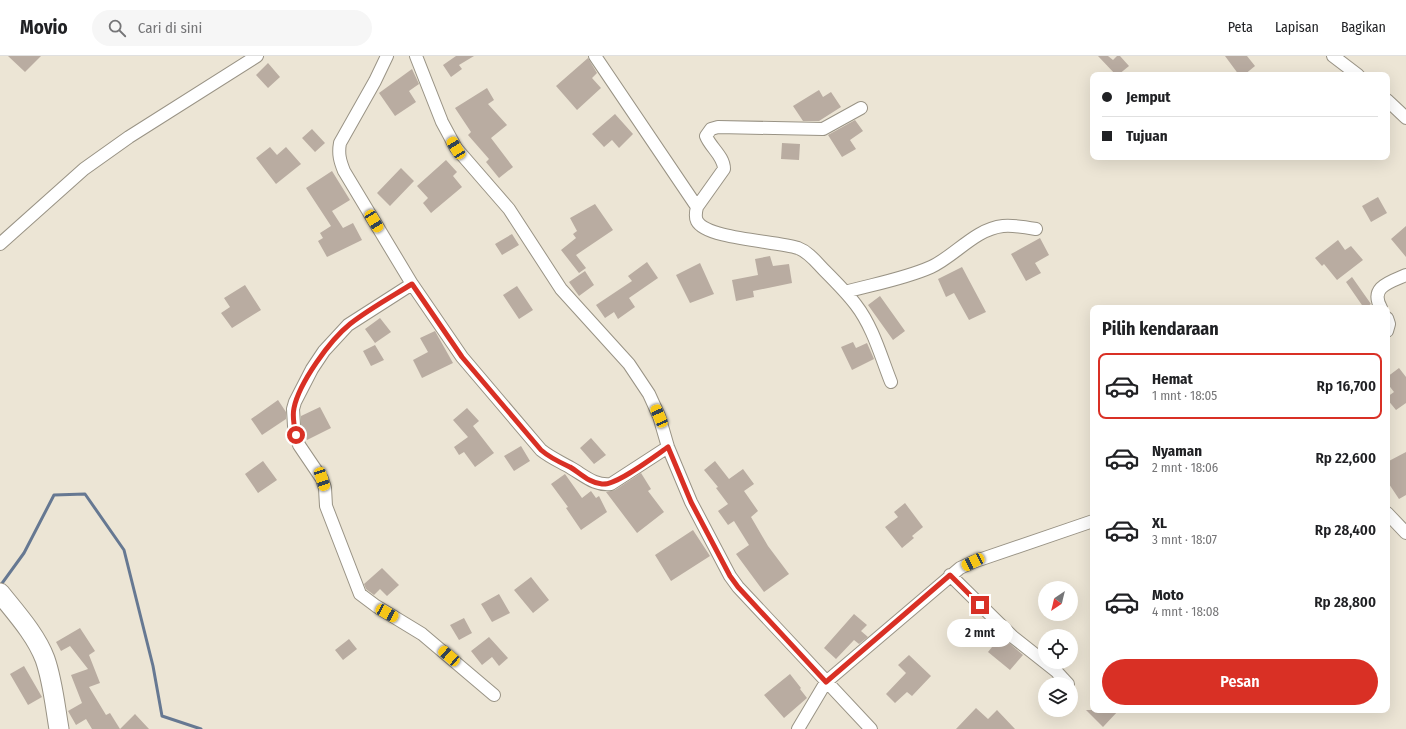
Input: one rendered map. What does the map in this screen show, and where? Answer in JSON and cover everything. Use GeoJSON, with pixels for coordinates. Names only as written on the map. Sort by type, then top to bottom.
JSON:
{"type":"FeatureCollection","features":[{"type":"Feature","properties":{"kind":"highway"},"geometry":{"type":"LineString","coordinates":[[0,593],[34,639],[44,659],[53,689],[59,729]]}},
{"type":"Feature","properties":{"kind":"street"},"geometry":{"type":"LineString","coordinates":[[0,244],[84,169],[129,137],[257,56]]}},
{"type":"Feature","properties":{"kind":"street"},"geometry":{"type":"LineString","coordinates":[[387,56],[376,82],[340,143],[338,150],[339,159],[344,171],[412,284],[462,357],[541,450],[556,461],[594,482],[603,485],[612,484],[668,447]]}},
{"type":"Feature","properties":{"kind":"street"},"geometry":{"type":"LineString","coordinates":[[416,56],[442,122],[456,148],[509,209],[561,289],[629,364],[649,394],[659,416],[668,447],[691,502],[730,576],[738,587],[871,729]]}},
{"type":"Feature","properties":{"kind":"street"},"geometry":{"type":"LineString","coordinates":[[595,56],[698,207]]}},
{"type":"Feature","properties":{"kind":"street"},"geometry":{"type":"LineString","coordinates":[[1333,56],[1354,72]]}},
{"type":"Feature","properties":{"kind":"street"},"geometry":{"type":"LineString","coordinates":[[1390,103],[1406,118]]}},
{"type":"Feature","properties":{"kind":"street"},"geometry":{"type":"LineString","coordinates":[[861,108],[823,129],[718,127],[711,129],[706,136],[721,160],[724,169],[698,207],[696,221],[707,230],[717,234],[799,248],[809,254],[857,305],[880,354],[890,382]]}},
{"type":"Feature","properties":{"kind":"street"},"geometry":{"type":"LineString","coordinates":[[845,292],[915,273],[931,267],[978,235],[990,229],[1002,226],[1036,229]]}},
{"type":"Feature","properties":{"kind":"street"},"geometry":{"type":"LineString","coordinates":[[1381,305],[1378,298],[1378,292],[1381,288],[1386,284],[1406,275]]}},
{"type":"Feature","properties":{"kind":"street"},"geometry":{"type":"LineString","coordinates":[[412,284],[348,326],[324,351],[312,369],[295,402],[293,409],[294,426],[299,445],[322,479],[325,488],[326,506],[360,594],[376,606],[422,634],[494,695]]}},
{"type":"Feature","properties":{"kind":"street"},"geometry":{"type":"LineString","coordinates":[[1390,516],[1406,532]]}},
{"type":"Feature","properties":{"kind":"street"},"geometry":{"type":"LineString","coordinates":[[798,729],[826,682],[950,575],[973,562],[1090,522]]}},
{"type":"Feature","properties":{"kind":"street"},"geometry":{"type":"LineString","coordinates":[[950,575],[1013,637],[1062,677]]}},
{"type":"Feature","properties":{"kind":"building"},"geometry":{"type":"Polygon","coordinates":[[[8,56],[41,56],[25,72],[8,56]]]}},
{"type":"Feature","properties":{"kind":"building"},"geometry":{"type":"Polygon","coordinates":[[[456,56],[474,56],[459,65],[462,69],[451,77],[443,65],[456,56]]]}},
{"type":"Feature","properties":{"kind":"building"},"geometry":{"type":"Polygon","coordinates":[[[1098,56],[1108,56],[1113,60],[1117,56],[1120,56],[1129,66],[1122,72],[1113,72],[1098,56]]]}},
{"type":"Feature","properties":{"kind":"building"},"geometry":{"type":"Polygon","coordinates":[[[1225,56],[1247,56],[1255,66],[1248,72],[1237,72],[1225,56]]]}},
{"type":"Feature","properties":{"kind":"building"},"geometry":{"type":"Polygon","coordinates":[[[588,58],[597,73],[592,78],[601,88],[577,110],[556,86],[588,58]]]}},
{"type":"Feature","properties":{"kind":"building"},"geometry":{"type":"Polygon","coordinates":[[[268,63],[280,77],[268,88],[256,75],[268,63]]]}},
{"type":"Feature","properties":{"kind":"building"},"geometry":{"type":"Polygon","coordinates":[[[412,69],[419,84],[409,91],[416,102],[395,116],[379,93],[412,69]]]}},
{"type":"Feature","properties":{"kind":"building"},"geometry":{"type":"Polygon","coordinates":[[[487,88],[494,100],[488,104],[507,125],[491,138],[513,167],[499,178],[486,162],[489,159],[468,135],[471,132],[455,108],[487,88]]]}},
{"type":"Feature","properties":{"kind":"building"},"geometry":{"type":"Polygon","coordinates":[[[819,90],[823,97],[831,92],[841,107],[819,121],[803,121],[793,106],[819,90]]]}},
{"type":"Feature","properties":{"kind":"building"},"geometry":{"type":"Polygon","coordinates":[[[615,114],[633,134],[619,148],[612,140],[604,147],[592,134],[615,114]]]}},
{"type":"Feature","properties":{"kind":"building"},"geometry":{"type":"Polygon","coordinates":[[[855,120],[863,131],[850,140],[856,149],[842,157],[828,135],[855,120]]]}},
{"type":"Feature","properties":{"kind":"building"},"geometry":{"type":"Polygon","coordinates":[[[312,129],[325,143],[315,152],[302,138],[312,129]]]}},
{"type":"Feature","properties":{"kind":"building"},"geometry":{"type":"Polygon","coordinates":[[[782,143],[800,144],[799,160],[781,159],[782,143]]]}},
{"type":"Feature","properties":{"kind":"building"},"geometry":{"type":"Polygon","coordinates":[[[270,147],[277,155],[286,147],[301,164],[276,184],[256,158],[270,147]]]}},
{"type":"Feature","properties":{"kind":"building"},"geometry":{"type":"Polygon","coordinates":[[[446,160],[457,172],[453,176],[462,187],[431,213],[423,203],[428,198],[417,186],[446,160]]]}},
{"type":"Feature","properties":{"kind":"building"},"geometry":{"type":"Polygon","coordinates":[[[401,168],[414,181],[390,206],[377,193],[401,168]]]}},
{"type":"Feature","properties":{"kind":"building"},"geometry":{"type":"Polygon","coordinates":[[[332,171],[350,200],[332,211],[343,228],[353,223],[362,240],[327,257],[318,241],[323,238],[320,233],[331,226],[306,188],[332,171]]]}},
{"type":"Feature","properties":{"kind":"building"},"geometry":{"type":"Polygon","coordinates":[[[1378,197],[1387,213],[1371,222],[1362,206],[1378,197]]]}},
{"type":"Feature","properties":{"kind":"building"},"geometry":{"type":"Polygon","coordinates":[[[595,204],[613,230],[576,255],[586,268],[579,273],[561,250],[576,238],[573,234],[577,231],[570,218],[595,204]]]}},
{"type":"Feature","properties":{"kind":"building"},"geometry":{"type":"Polygon","coordinates":[[[1406,226],[1406,257],[1391,239],[1406,226]]]}},
{"type":"Feature","properties":{"kind":"building"},"geometry":{"type":"Polygon","coordinates":[[[512,234],[519,245],[502,255],[495,244],[512,234]]]}},
{"type":"Feature","properties":{"kind":"building"},"geometry":{"type":"Polygon","coordinates":[[[1040,238],[1049,255],[1035,263],[1041,273],[1026,281],[1011,254],[1040,238]]]}},
{"type":"Feature","properties":{"kind":"building"},"geometry":{"type":"Polygon","coordinates":[[[1338,240],[1345,250],[1351,246],[1363,260],[1337,280],[1324,264],[1322,266],[1315,258],[1338,240]]]}},
{"type":"Feature","properties":{"kind":"building"},"geometry":{"type":"Polygon","coordinates":[[[770,256],[773,266],[789,264],[792,283],[753,291],[754,297],[736,301],[732,280],[758,275],[755,259],[770,256]]]}},
{"type":"Feature","properties":{"kind":"building"},"geometry":{"type":"Polygon","coordinates":[[[647,262],[658,278],[629,298],[635,307],[618,319],[614,312],[605,318],[596,305],[632,281],[628,276],[647,262]]]}},
{"type":"Feature","properties":{"kind":"building"},"geometry":{"type":"Polygon","coordinates":[[[700,263],[714,294],[690,303],[676,275],[700,263]]]}},
{"type":"Feature","properties":{"kind":"building"},"geometry":{"type":"Polygon","coordinates":[[[962,267],[986,312],[969,320],[954,293],[946,297],[938,279],[962,267]]]}},
{"type":"Feature","properties":{"kind":"building"},"geometry":{"type":"Polygon","coordinates":[[[585,271],[594,285],[579,296],[569,282],[585,271]]]}},
{"type":"Feature","properties":{"kind":"building"},"geometry":{"type":"Polygon","coordinates":[[[1352,277],[1371,304],[1362,305],[1346,282],[1352,277]]]}},
{"type":"Feature","properties":{"kind":"building"},"geometry":{"type":"Polygon","coordinates":[[[245,285],[261,310],[232,328],[221,313],[230,307],[224,298],[245,285]]]}},
{"type":"Feature","properties":{"kind":"building"},"geometry":{"type":"Polygon","coordinates":[[[517,286],[533,310],[519,319],[503,295],[517,286]]]}},
{"type":"Feature","properties":{"kind":"building"},"geometry":{"type":"Polygon","coordinates":[[[880,296],[905,331],[893,340],[868,305],[880,296]]]}},
{"type":"Feature","properties":{"kind":"building"},"geometry":{"type":"Polygon","coordinates":[[[380,318],[391,332],[375,343],[365,329],[380,318]]]}},
{"type":"Feature","properties":{"kind":"building"},"geometry":{"type":"Polygon","coordinates":[[[435,331],[453,363],[422,378],[413,360],[428,352],[420,338],[435,331]]]}},
{"type":"Feature","properties":{"kind":"building"},"geometry":{"type":"Polygon","coordinates":[[[853,342],[856,348],[867,343],[874,359],[852,370],[841,347],[853,342]]]}},
{"type":"Feature","properties":{"kind":"building"},"geometry":{"type":"Polygon","coordinates":[[[375,345],[384,360],[371,366],[363,351],[375,345]]]}},
{"type":"Feature","properties":{"kind":"building"},"geometry":{"type":"Polygon","coordinates":[[[1399,368],[1406,377],[1406,403],[1396,410],[1390,403],[1390,395],[1394,392],[1390,387],[1390,375],[1399,368]]]}},
{"type":"Feature","properties":{"kind":"building"},"geometry":{"type":"Polygon","coordinates":[[[278,400],[286,412],[286,419],[262,435],[251,419],[278,400]]]}},
{"type":"Feature","properties":{"kind":"building"},"geometry":{"type":"Polygon","coordinates":[[[320,407],[331,428],[307,440],[301,425],[301,416],[320,407]]]}},
{"type":"Feature","properties":{"kind":"building"},"geometry":{"type":"Polygon","coordinates":[[[467,408],[479,421],[473,426],[494,453],[475,467],[464,452],[459,455],[454,447],[468,437],[453,420],[467,408]]]}},
{"type":"Feature","properties":{"kind":"building"},"geometry":{"type":"Polygon","coordinates":[[[591,438],[606,455],[594,464],[580,448],[591,438]]]}},
{"type":"Feature","properties":{"kind":"building"},"geometry":{"type":"Polygon","coordinates":[[[521,446],[530,461],[514,471],[504,456],[521,446]]]}},
{"type":"Feature","properties":{"kind":"building"},"geometry":{"type":"Polygon","coordinates":[[[1406,452],[1406,495],[1399,499],[1390,486],[1390,460],[1406,452]]]}},
{"type":"Feature","properties":{"kind":"building"},"geometry":{"type":"Polygon","coordinates":[[[263,461],[277,480],[258,493],[245,474],[263,461]]]}},
{"type":"Feature","properties":{"kind":"building"},"geometry":{"type":"Polygon","coordinates":[[[715,461],[729,479],[743,469],[754,484],[744,491],[758,511],[751,517],[768,546],[789,574],[764,592],[736,554],[749,545],[734,521],[728,525],[718,511],[728,504],[716,488],[718,487],[704,470],[715,461]]]}},
{"type":"Feature","properties":{"kind":"building"},"geometry":{"type":"Polygon","coordinates":[[[641,473],[651,489],[648,491],[664,512],[637,533],[606,492],[615,490],[641,473]]]}},
{"type":"Feature","properties":{"kind":"building"},"geometry":{"type":"Polygon","coordinates":[[[565,474],[582,498],[591,491],[596,498],[599,496],[607,512],[581,530],[566,508],[568,507],[551,484],[565,474]]]}},
{"type":"Feature","properties":{"kind":"building"},"geometry":{"type":"Polygon","coordinates":[[[905,503],[923,527],[912,536],[914,538],[902,548],[885,527],[898,517],[894,512],[905,503]]]}},
{"type":"Feature","properties":{"kind":"building"},"geometry":{"type":"Polygon","coordinates":[[[693,530],[710,556],[671,581],[655,555],[693,530]]]}},
{"type":"Feature","properties":{"kind":"building"},"geometry":{"type":"Polygon","coordinates":[[[382,568],[399,585],[387,596],[380,589],[374,595],[366,589],[364,584],[382,568]]]}},
{"type":"Feature","properties":{"kind":"building"},"geometry":{"type":"Polygon","coordinates":[[[531,577],[549,600],[533,613],[514,590],[531,577]]]}},
{"type":"Feature","properties":{"kind":"building"},"geometry":{"type":"Polygon","coordinates":[[[499,594],[510,613],[492,622],[481,604],[499,594]]]}},
{"type":"Feature","properties":{"kind":"building"},"geometry":{"type":"Polygon","coordinates":[[[854,614],[867,625],[861,631],[868,637],[859,644],[854,640],[836,659],[824,648],[854,614]]]}},
{"type":"Feature","properties":{"kind":"building"},"geometry":{"type":"Polygon","coordinates":[[[464,618],[472,633],[459,640],[450,625],[464,618]]]}},
{"type":"Feature","properties":{"kind":"building"},"geometry":{"type":"Polygon","coordinates":[[[80,628],[95,651],[89,655],[100,683],[89,687],[106,715],[110,713],[120,729],[92,729],[86,719],[76,725],[68,711],[82,703],[71,675],[88,669],[70,646],[61,651],[56,642],[80,628]]]}},
{"type":"Feature","properties":{"kind":"building"},"geometry":{"type":"Polygon","coordinates":[[[1001,636],[1023,655],[1010,670],[988,652],[1001,636]]]}},
{"type":"Feature","properties":{"kind":"building"},"geometry":{"type":"Polygon","coordinates":[[[489,637],[508,658],[499,666],[492,657],[482,665],[471,651],[489,637]]]}},
{"type":"Feature","properties":{"kind":"building"},"geometry":{"type":"Polygon","coordinates":[[[349,639],[357,649],[343,660],[335,650],[349,639]]]}},
{"type":"Feature","properties":{"kind":"building"},"geometry":{"type":"Polygon","coordinates":[[[909,655],[931,676],[912,696],[907,692],[895,703],[886,694],[906,673],[898,665],[909,655]]]}},
{"type":"Feature","properties":{"kind":"building"},"geometry":{"type":"Polygon","coordinates":[[[24,666],[42,697],[28,705],[10,674],[24,666]]]}},
{"type":"Feature","properties":{"kind":"building"},"geometry":{"type":"Polygon","coordinates":[[[790,674],[807,698],[784,718],[764,695],[790,674]]]}},
{"type":"Feature","properties":{"kind":"building"},"geometry":{"type":"Polygon","coordinates":[[[976,708],[988,719],[997,710],[1015,729],[956,729],[976,708]]]}},
{"type":"Feature","properties":{"kind":"building"},"geometry":{"type":"Polygon","coordinates":[[[1086,710],[1090,710],[1090,713],[1116,713],[1103,727],[1086,710]]]}},
{"type":"Feature","properties":{"kind":"building"},"geometry":{"type":"Polygon","coordinates":[[[135,714],[149,729],[120,729],[135,714]]]}},
{"type":"Feature","properties":{"kind":"waterway"},"geometry":{"type":"LineString","coordinates":[[0,586],[24,553],[54,495],[85,494],[124,550],[153,666],[162,716],[201,729]]}},
{"type":"Feature","properties":{"kind":"route"},"geometry":{"type":"LineString","coordinates":[[296,435],[293,417],[295,402],[312,369],[324,351],[337,336],[361,316],[412,284],[462,357],[541,450],[556,461],[594,482],[603,485],[612,484],[668,447],[691,502],[730,576],[738,587],[826,682],[950,575],[980,605]]}}]}
